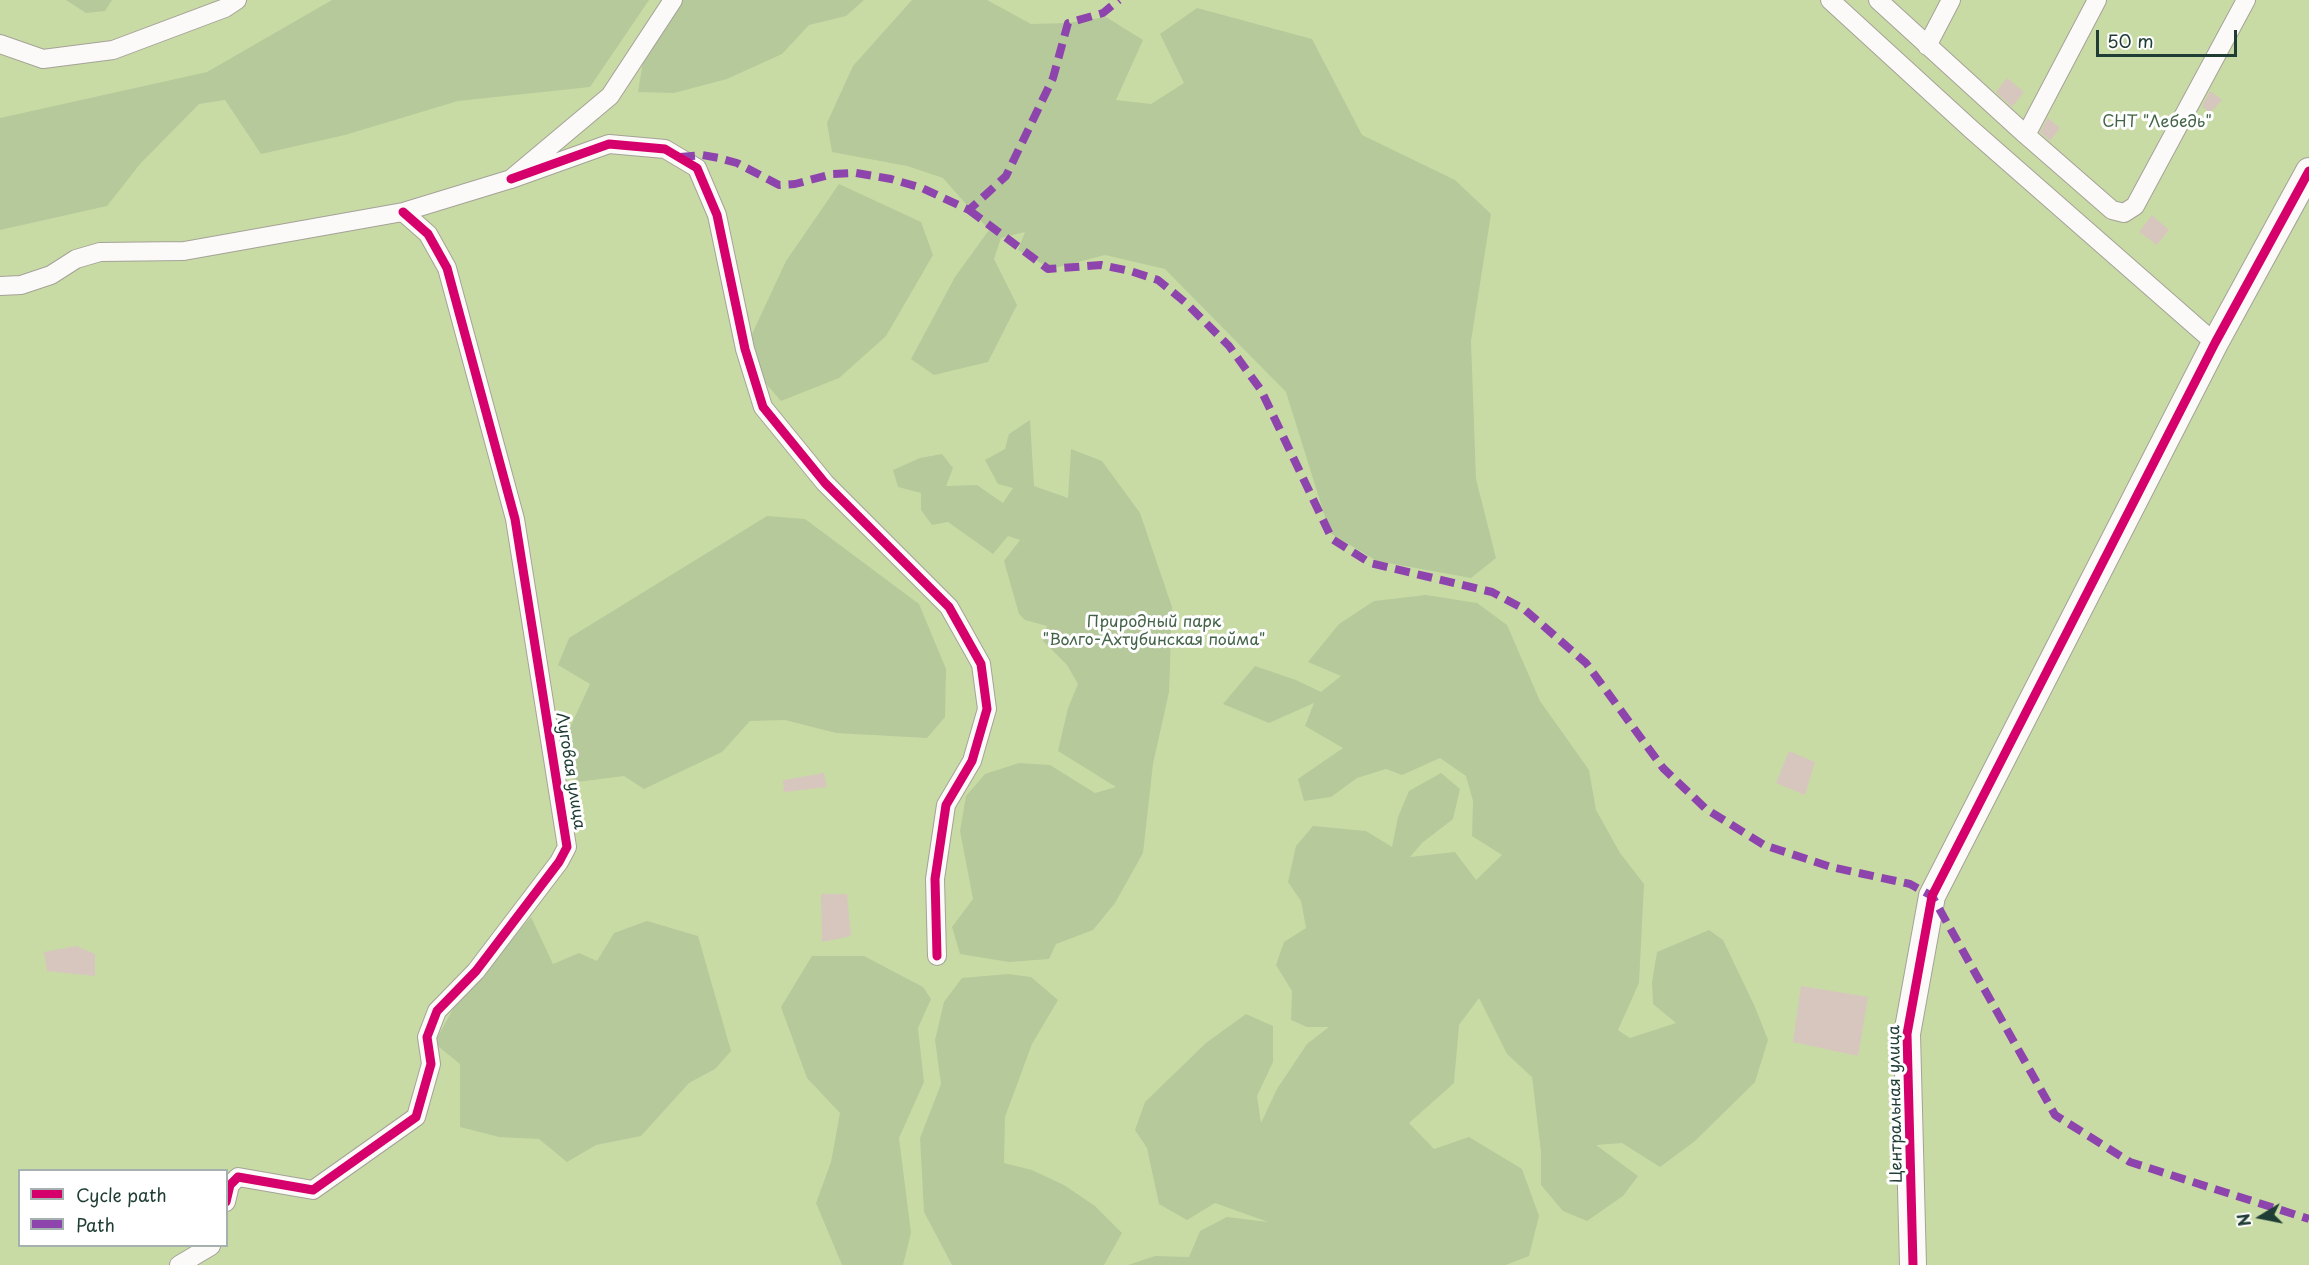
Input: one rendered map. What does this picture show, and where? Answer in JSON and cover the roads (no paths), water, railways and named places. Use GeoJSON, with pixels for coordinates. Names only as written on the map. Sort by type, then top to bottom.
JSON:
{"type":"FeatureCollection","features":[{"type":"Feature","properties":{"kind":"street"},"geometry":{"type":"LineString","coordinates":[[0,44],[43,59],[113,51],[225,8],[237,0]]}},
{"type":"Feature","properties":{"kind":"street"},"geometry":{"type":"LineString","coordinates":[[512,179],[610,96],[673,0]]}},
{"type":"Feature","properties":{"kind":"street"},"geometry":{"type":"LineString","coordinates":[[1830,0],[1972,130],[2215,343]]}},
{"type":"Feature","properties":{"kind":"street"},"geometry":{"type":"LineString","coordinates":[[1878,0],[2112,210],[2124,213],[2135,206],[2246,0]]}},
{"type":"Feature","properties":{"kind":"street"},"geometry":{"type":"LineString","coordinates":[[1927,46],[1951,0]]}},
{"type":"Feature","properties":{"kind":"street"},"geometry":{"type":"LineString","coordinates":[[2026,135],[2097,0]]}},
{"type":"Feature","properties":{"kind":"street"},"geometry":{"type":"LineString","coordinates":[[0,286],[21,285],[51,275],[76,259],[100,252],[184,251],[403,212],[512,179],[609,144],[665,149],[697,168],[717,215],[745,349],[763,407],[825,483],[949,607],[981,664],[987,709],[972,761],[946,805],[935,879],[937,956]]}},
{"type":"Feature","properties":{"kind":"street","name":"Центральная улица"},"geometry":{"type":"LineString","coordinates":[[1913,1265],[1907,1034],[1932,896],[2215,343],[2309,171]]}},
{"type":"Feature","properties":{"kind":"street","name":"Луговая улица"},"geometry":{"type":"LineString","coordinates":[[228,1195],[231,1185],[238,1177],[313,1190],[416,1117],[430,1064],[427,1037],[437,1011],[476,971],[559,862],[567,847],[515,519],[447,268],[428,234],[403,212]]}},
{"type":"Feature","properties":{"kind":"street"},"geometry":{"type":"LineString","coordinates":[[179,1265],[208,1247]]}},
{"type":"Feature","properties":{"kind":"park label","name":"СНТ \"Лебедь\""},"geometry":{"type":"Point","coordinates":[2157,123]}},
{"type":"Feature","properties":{"kind":"park label","name":"Природный парк \"Волго-Ахтубинская пойма\""},"geometry":{"type":"Point","coordinates":[1154,632]}}]}
